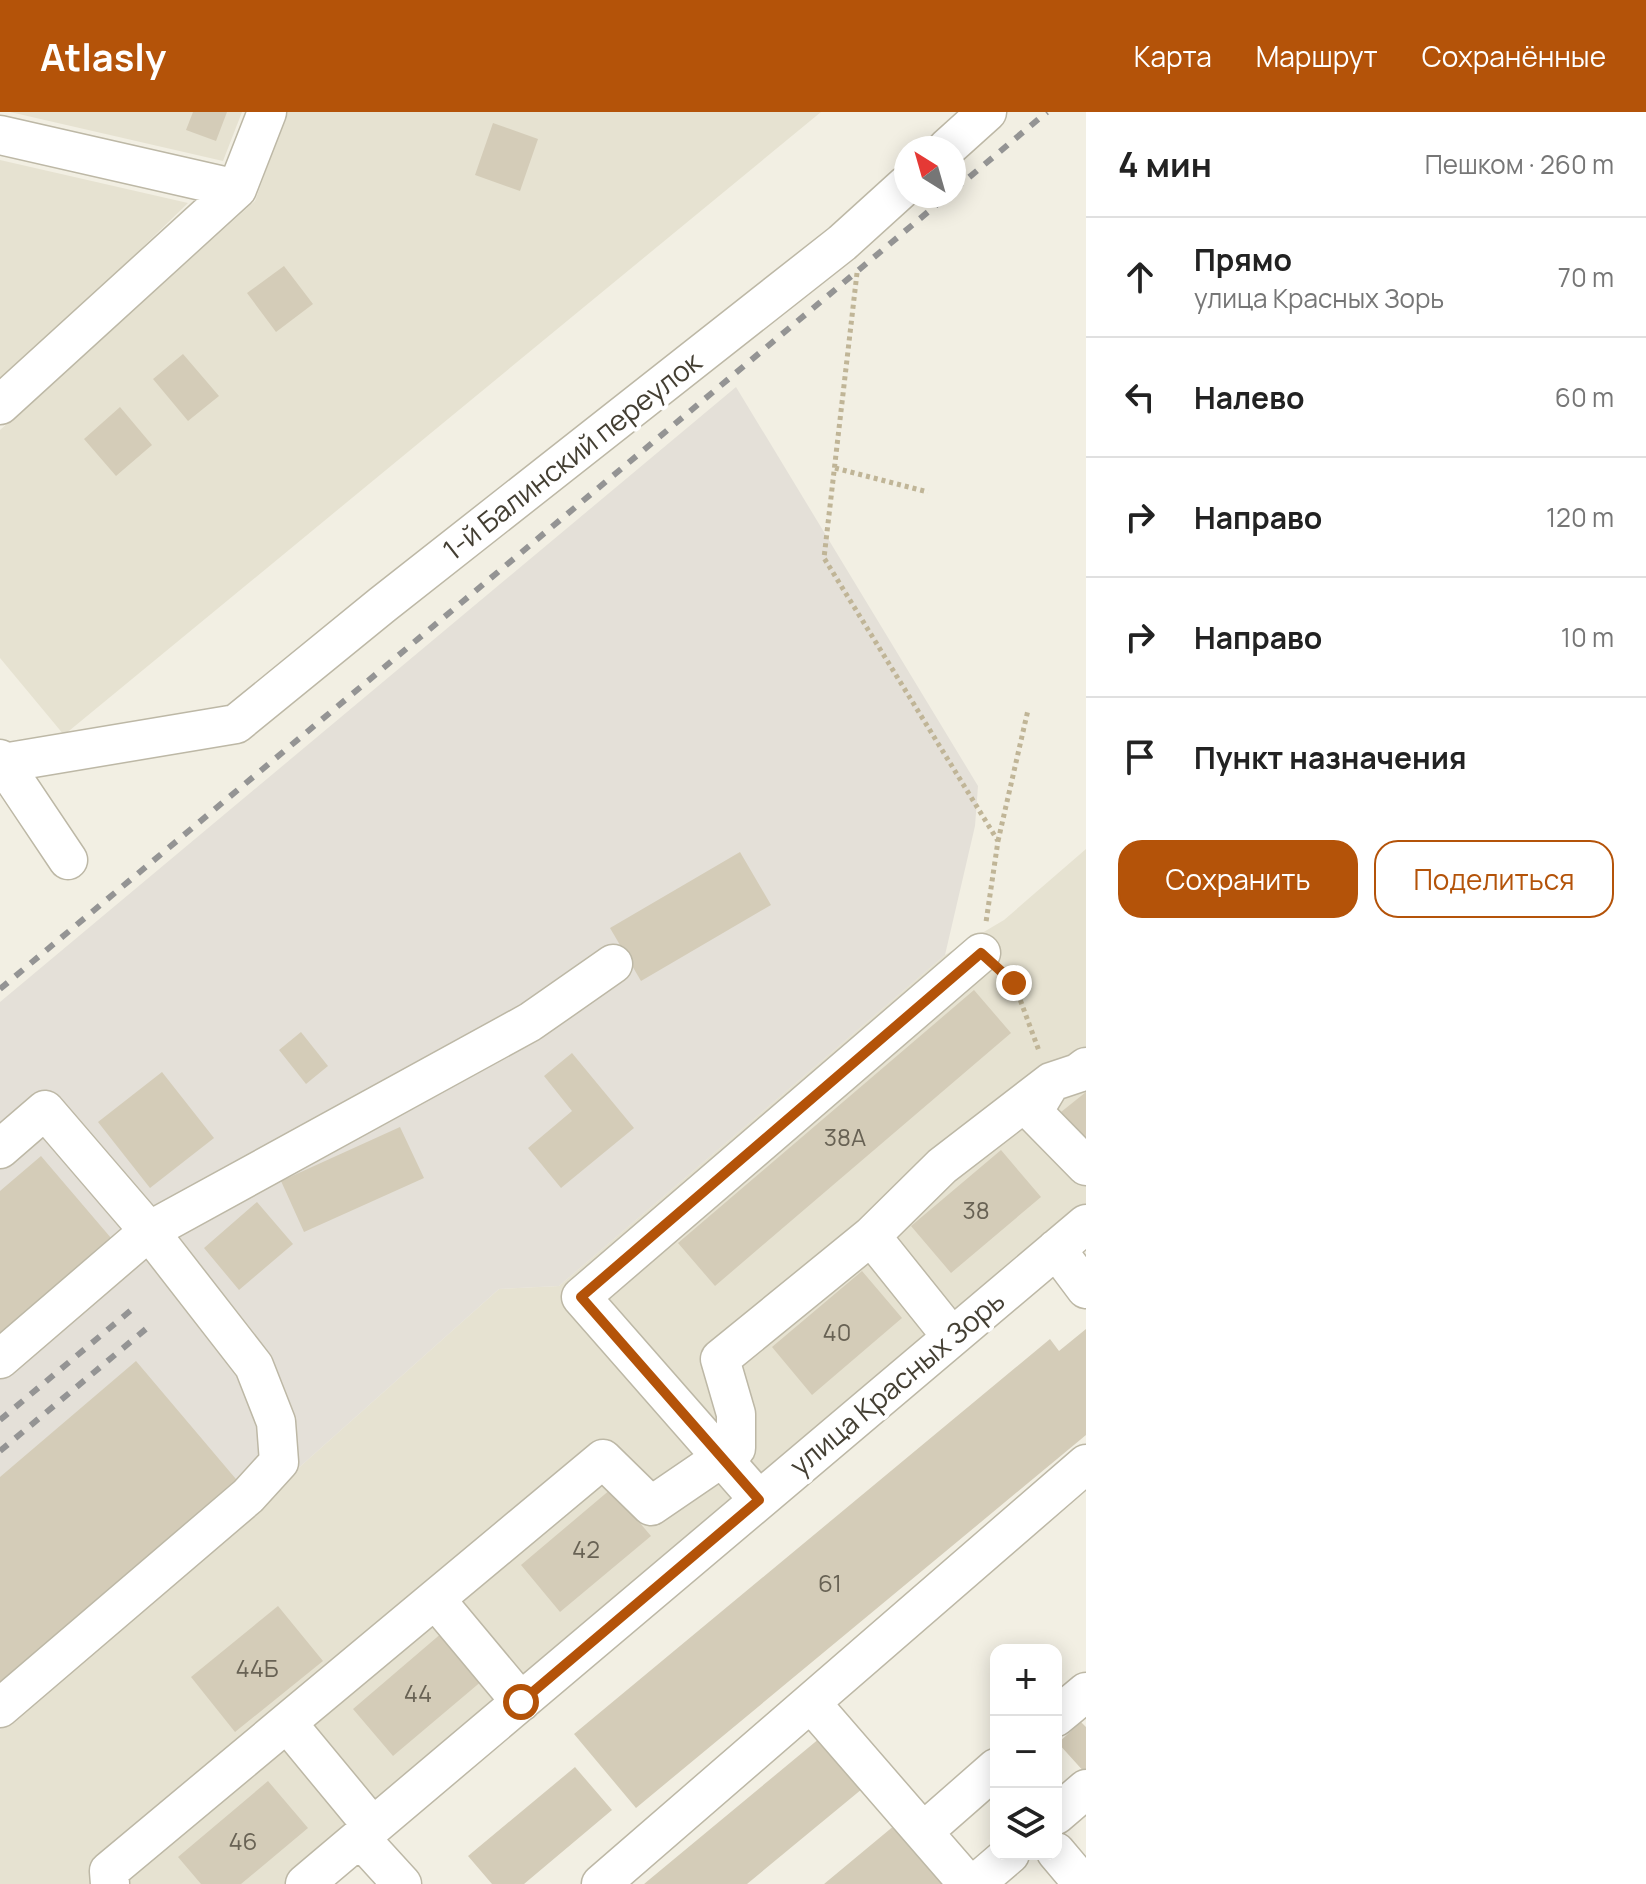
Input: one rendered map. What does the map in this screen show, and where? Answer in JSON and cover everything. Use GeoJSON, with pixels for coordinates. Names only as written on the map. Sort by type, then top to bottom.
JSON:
{"type":"FeatureCollection","features":[{"type":"Feature","properties":{"kind":"street"},"geometry":{"type":"LineString","coordinates":[[0,405],[237,189],[267,112]]}},
{"type":"Feature","properties":{"kind":"street"},"geometry":{"type":"LineString","coordinates":[[960,136],[987,112]]}},
{"type":"Feature","properties":{"kind":"street"},"geometry":{"type":"LineString","coordinates":[[0,135],[237,189]]}},
{"type":"Feature","properties":{"kind":"street","name":"1-й Балинский переулок"},"geometry":{"type":"LineString","coordinates":[[2,761],[236,724],[382,605],[842,243],[894,196]]}},
{"type":"Feature","properties":{"kind":"street"},"geometry":{"type":"LineString","coordinates":[[2,761],[68,860]]}},
{"type":"Feature","properties":{"kind":"street"},"geometry":{"type":"LineString","coordinates":[[759,1500],[581,1297],[981,953]]}},
{"type":"Feature","properties":{"kind":"street"},"geometry":{"type":"LineString","coordinates":[[0,1359],[149,1231],[530,1022],[613,964]]}},
{"type":"Feature","properties":{"kind":"street"},"geometry":{"type":"LineString","coordinates":[[110,1884],[109,1871],[603,1459],[651,1506],[736,1448],[736,1414],[720,1359],[871,1236],[942,1166],[1051,1082],[1086,1067]]}},
{"type":"Feature","properties":{"kind":"street"},"geometry":{"type":"LineString","coordinates":[[1051,1082],[1033,1112],[1086,1166]]}},
{"type":"Feature","properties":{"kind":"street"},"geometry":{"type":"LineString","coordinates":[[0,1149],[45,1110],[149,1231],[254,1366],[276,1422],[279,1462],[248,1496],[0,1708]]}},
{"type":"Feature","properties":{"kind":"street","name":"улица Красных Зорь"},"geometry":{"type":"LineString","coordinates":[[305,1884],[1086,1224]]}},
{"type":"Feature","properties":{"kind":"street"},"geometry":{"type":"LineString","coordinates":[[871,1236],[952,1337]]}},
{"type":"Feature","properties":{"kind":"street"},"geometry":{"type":"LineString","coordinates":[[1056,1249],[1086,1289]]}},
{"type":"Feature","properties":{"kind":"street"},"geometry":{"type":"LineString","coordinates":[[601,1884],[1086,1464]]}},
{"type":"Feature","properties":{"kind":"street"},"geometry":{"type":"LineString","coordinates":[[435,1599],[521,1702]]}},
{"type":"Feature","properties":{"kind":"street"},"geometry":{"type":"LineString","coordinates":[[1057,1716],[1086,1692]]}},
{"type":"Feature","properties":{"kind":"street"},"geometry":{"type":"LineString","coordinates":[[811,1703],[968,1884]]}},
{"type":"Feature","properties":{"kind":"street"},"geometry":{"type":"LineString","coordinates":[[287,1723],[402,1884]]}},
{"type":"Feature","properties":{"kind":"street"},"geometry":{"type":"LineString","coordinates":[[923,1832],[990,1778]]}},
{"type":"Feature","properties":{"kind":"street"},"geometry":{"type":"LineString","coordinates":[[1062,1810],[1086,1789]]}},
{"type":"Feature","properties":{"kind":"street"},"geometry":{"type":"LineString","coordinates":[[1062,1859],[1083,1884]]}},
{"type":"Feature","properties":{"kind":"street"},"geometry":{"type":"LineString","coordinates":[[975,1884],[1003,1860]]}},
{"type":"Feature","properties":{"kind":"path"},"geometry":{"type":"LineString","coordinates":[[842,243],[857,272],[824,558],[998,841]]}},
{"type":"Feature","properties":{"kind":"path"},"geometry":{"type":"LineString","coordinates":[[835,468],[928,492]]}},
{"type":"Feature","properties":{"kind":"path"},"geometry":{"type":"LineString","coordinates":[[1028,710],[998,841],[981,953],[1014,983],[1051,1082]]}},
{"type":"Feature","properties":{"kind":"shaded area"},"geometry":{"type":"Polygon","coordinates":[[[10,112],[242,112],[223,161],[10,112]]]}},
{"type":"Feature","properties":{"kind":"shaded area"},"geometry":{"type":"Polygon","coordinates":[[[287,112],[821,112],[64,735],[0,658],[0,430],[255,201],[287,112]]]}},
{"type":"Feature","properties":{"kind":"shaded area"},"geometry":{"type":"Polygon","coordinates":[[[0,160],[188,203],[0,386],[0,160]]]}},
{"type":"Feature","properties":{"kind":"shaded area"},"geometry":{"type":"Polygon","coordinates":[[[736,387],[978,786],[975,826],[945,955],[559,1286],[499,1289],[116,1631],[0,1730],[0,1002],[736,387]]]}},
{"type":"Feature","properties":{"kind":"shaded area"},"geometry":{"type":"Polygon","coordinates":[[[1086,849],[1086,1215],[289,1884],[0,1884],[0,1730],[116,1631],[499,1289],[559,1286],[945,955],[1004,920],[1086,849]]]}},
{"type":"Feature","properties":{"kind":"building"},"geometry":{"type":"Polygon","coordinates":[[[193,112],[227,112],[216,141],[186,130],[193,112]]]}},
{"type":"Feature","properties":{"kind":"building"},"geometry":{"type":"Polygon","coordinates":[[[493,123],[538,139],[520,191],[475,175],[493,123]]]}},
{"type":"Feature","properties":{"kind":"building"},"geometry":{"type":"Polygon","coordinates":[[[284,266],[313,304],[276,332],[247,293],[284,266]]]}},
{"type":"Feature","properties":{"kind":"building"},"geometry":{"type":"Polygon","coordinates":[[[183,354],[219,396],[188,421],[153,379],[183,354]]]}},
{"type":"Feature","properties":{"kind":"building"},"geometry":{"type":"Polygon","coordinates":[[[120,407],[152,445],[116,476],[84,439],[120,407]]]}},
{"type":"Feature","properties":{"kind":"building"},"geometry":{"type":"Polygon","coordinates":[[[740,852],[771,905],[641,981],[610,928],[740,852]]]}},
{"type":"Feature","properties":{"kind":"building"},"geometry":{"type":"Polygon","coordinates":[[[974,990],[1011,1033],[715,1286],[678,1243],[974,990]]]}},
{"type":"Feature","properties":{"kind":"building"},"geometry":{"type":"Polygon","coordinates":[[[301,1032],[328,1066],[306,1084],[279,1050],[301,1032]]]}},
{"type":"Feature","properties":{"kind":"building"},"geometry":{"type":"Polygon","coordinates":[[[572,1053],[634,1128],[561,1188],[528,1148],[572,1111],[544,1076],[572,1053]]]}},
{"type":"Feature","properties":{"kind":"building"},"geometry":{"type":"Polygon","coordinates":[[[162,1072],[214,1138],[150,1188],[98,1122],[162,1072]]]}},
{"type":"Feature","properties":{"kind":"building"},"geometry":{"type":"Polygon","coordinates":[[[1086,1092],[1086,1142],[1061,1112],[1086,1092]]]}},
{"type":"Feature","properties":{"kind":"building"},"geometry":{"type":"Polygon","coordinates":[[[400,1127],[424,1178],[304,1232],[281,1181],[400,1127]]]}},
{"type":"Feature","properties":{"kind":"building"},"geometry":{"type":"Polygon","coordinates":[[[1001,1150],[1041,1197],[951,1273],[911,1226],[1001,1150]]]}},
{"type":"Feature","properties":{"kind":"building"},"geometry":{"type":"Polygon","coordinates":[[[41,1156],[117,1245],[0,1344],[0,1191],[41,1156]]]}},
{"type":"Feature","properties":{"kind":"building"},"geometry":{"type":"Polygon","coordinates":[[[257,1202],[293,1244],[239,1290],[204,1248],[257,1202]]]}},
{"type":"Feature","properties":{"kind":"building"},"geometry":{"type":"Polygon","coordinates":[[[862,1271],[902,1318],[812,1395],[772,1347],[862,1271]]]}},
{"type":"Feature","properties":{"kind":"building"},"geometry":{"type":"Polygon","coordinates":[[[1086,1329],[1086,1435],[636,1808],[574,1734],[1050,1339],[1059,1351],[1086,1329]]]}},
{"type":"Feature","properties":{"kind":"building"},"geometry":{"type":"Polygon","coordinates":[[[136,1361],[241,1485],[0,1690],[0,1477],[136,1361]]]}},
{"type":"Feature","properties":{"kind":"building"},"geometry":{"type":"Polygon","coordinates":[[[611,1489],[651,1536],[560,1612],[521,1565],[611,1489]]]}},
{"type":"Feature","properties":{"kind":"building"},"geometry":{"type":"Polygon","coordinates":[[[278,1606],[323,1661],[235,1732],[191,1677],[278,1606]]]}},
{"type":"Feature","properties":{"kind":"building"},"geometry":{"type":"Polygon","coordinates":[[[443,1632],[483,1680],[393,1756],[353,1709],[443,1632]]]}},
{"type":"Feature","properties":{"kind":"building"},"geometry":{"type":"Polygon","coordinates":[[[1081,1722],[1086,1727],[1086,1774],[1062,1747],[1062,1739],[1081,1722]]]}},
{"type":"Feature","properties":{"kind":"building"},"geometry":{"type":"Polygon","coordinates":[[[820,1738],[862,1789],[747,1884],[644,1884],[820,1738]]]}},
{"type":"Feature","properties":{"kind":"building"},"geometry":{"type":"Polygon","coordinates":[[[575,1767],[612,1810],[524,1884],[492,1884],[468,1856],[575,1767]]]}},
{"type":"Feature","properties":{"kind":"building"},"geometry":{"type":"Polygon","coordinates":[[[268,1781],[308,1828],[241,1884],[201,1884],[178,1857],[268,1781]]]}},
{"type":"Feature","properties":{"kind":"building"},"geometry":{"type":"Polygon","coordinates":[[[895,1825],[944,1884],[824,1884],[895,1825]]]}},
{"type":"Feature","properties":{"kind":"railway"},"geometry":{"type":"LineString","coordinates":[[966,180],[1047,112]]}},
{"type":"Feature","properties":{"kind":"railway"},"geometry":{"type":"LineString","coordinates":[[0,989],[933,208]]}},
{"type":"Feature","properties":{"kind":"railway"},"geometry":{"type":"LineString","coordinates":[[0,1420],[136,1306]]}},
{"type":"Feature","properties":{"kind":"railway"},"geometry":{"type":"LineString","coordinates":[[0,1451],[153,1323]]}},
{"type":"Feature","properties":{"kind":"route"},"geometry":{"type":"LineString","coordinates":[[521,1702],[759,1500],[581,1297],[981,953],[1014,983]]}}]}
